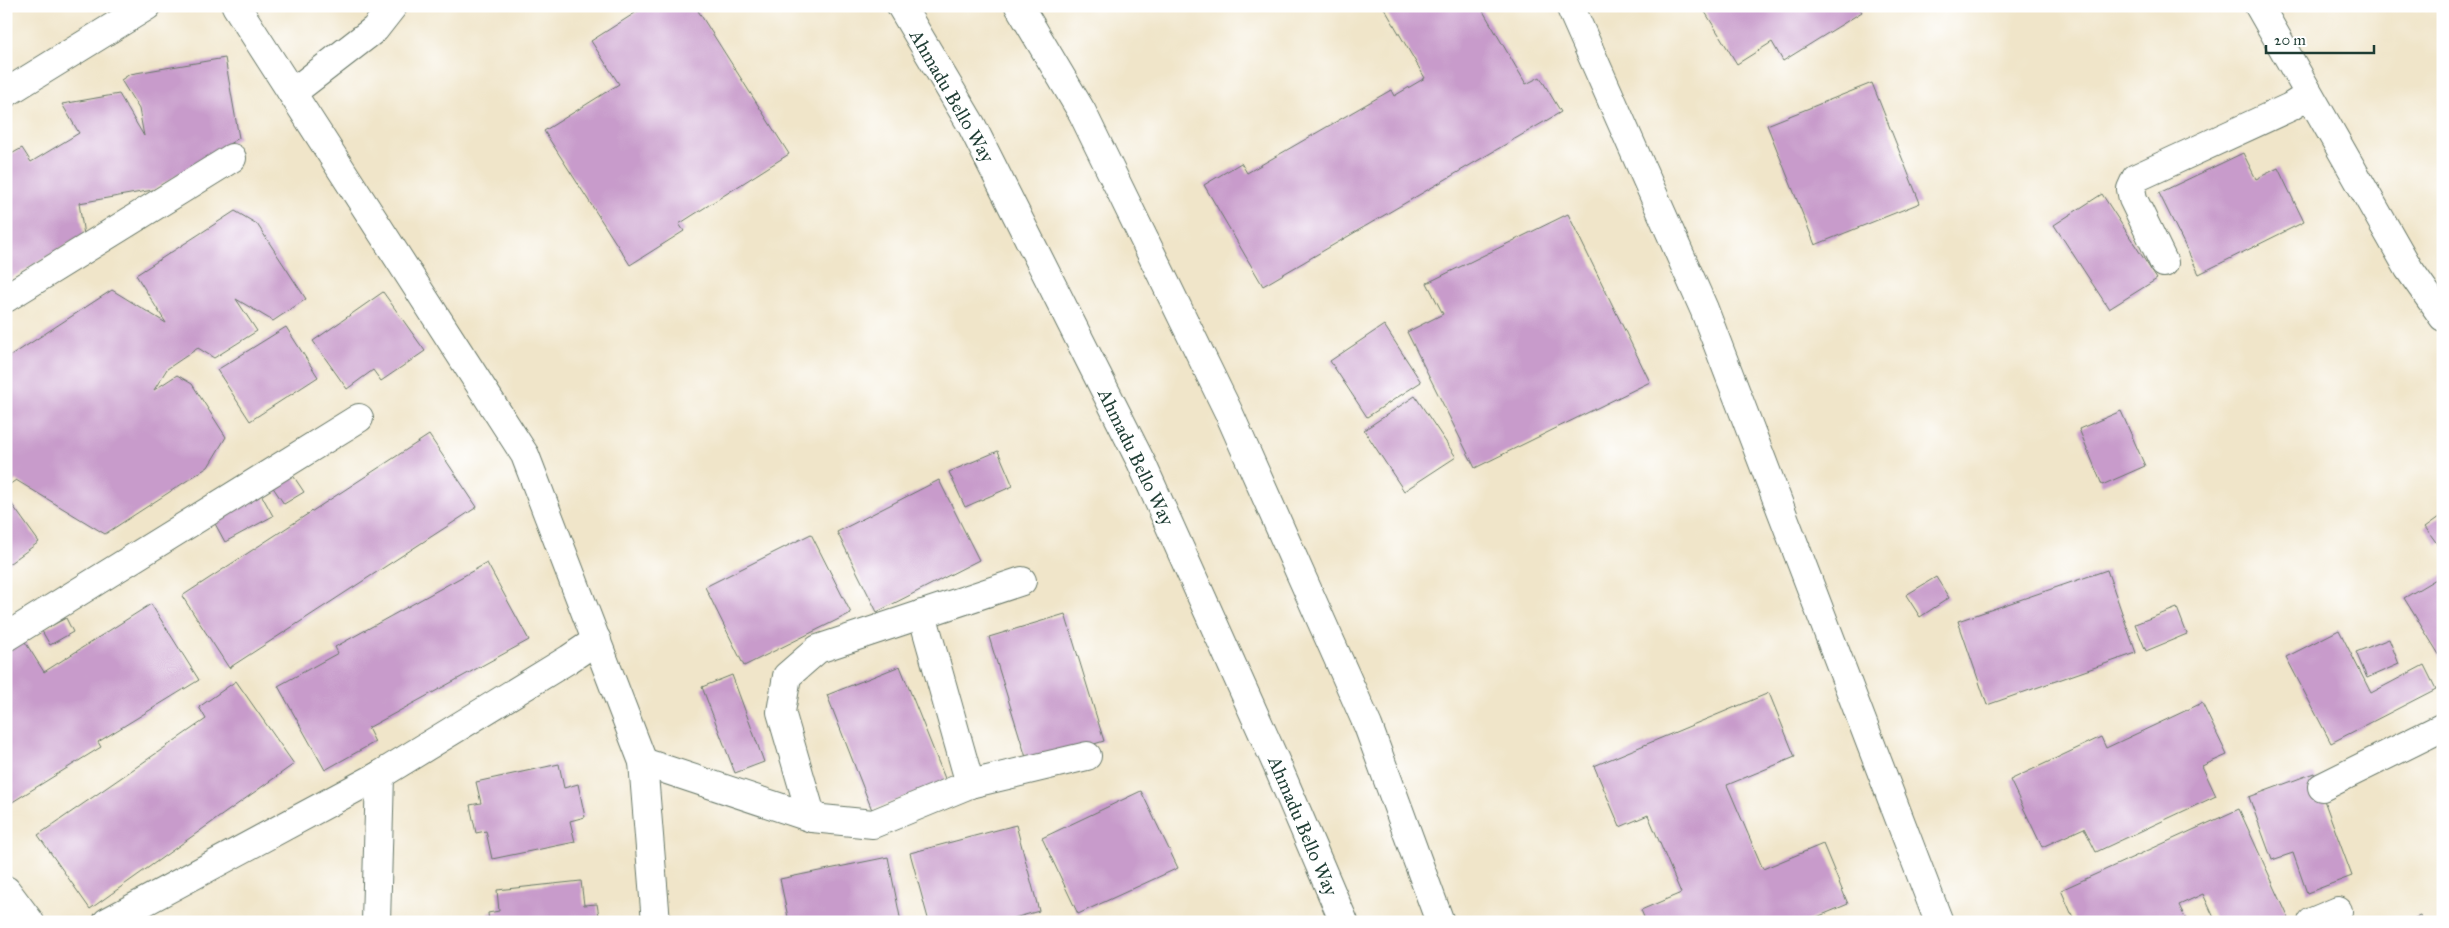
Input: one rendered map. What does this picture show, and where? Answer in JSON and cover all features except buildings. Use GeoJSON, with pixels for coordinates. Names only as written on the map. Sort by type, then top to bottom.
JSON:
{"type":"FeatureCollection","features":[{"type":"Feature","properties":{"kind":"street"},"geometry":{"type":"LineString","coordinates":[[6,93],[147,6]]}},
{"type":"Feature","properties":{"kind":"street"},"geometry":{"type":"LineString","coordinates":[[236,6],[524,455],[598,640],[643,762],[656,922]]}},
{"type":"Feature","properties":{"kind":"street"},"geometry":{"type":"LineString","coordinates":[[292,93],[375,29],[393,6]]}},
{"type":"Feature","properties":{"kind":"street","name":"Ahmadu Bello Way"},"geometry":{"type":"LineString","coordinates":[[901,6],[972,126],[1141,462],[1277,765],[1344,922]]}},
{"type":"Feature","properties":{"kind":"street"},"geometry":{"type":"LineString","coordinates":[[1019,6],[1082,112],[1228,411],[1368,726],[1440,922]]}},
{"type":"Feature","properties":{"kind":"street"},"geometry":{"type":"LineString","coordinates":[[1570,6],[1704,309],[1939,922]]}},
{"type":"Feature","properties":{"kind":"street"},"geometry":{"type":"LineString","coordinates":[[2259,6],[2409,269],[2443,318]]}},
{"type":"Feature","properties":{"kind":"street"},"geometry":{"type":"LineString","coordinates":[[2164,262],[2133,199],[2131,188],[2136,178],[2290,107],[2309,95]]}},
{"type":"Feature","properties":{"kind":"street"},"geometry":{"type":"LineString","coordinates":[[6,298],[232,158]]}},
{"type":"Feature","properties":{"kind":"street"},"geometry":{"type":"LineString","coordinates":[[6,638],[359,418]]}},
{"type":"Feature","properties":{"kind":"street"},"geometry":{"type":"LineString","coordinates":[[812,818],[782,712],[787,676],[818,649],[1022,581]]}},
{"type":"Feature","properties":{"kind":"street"},"geometry":{"type":"LineString","coordinates":[[922,614],[970,784]]}},
{"type":"Feature","properties":{"kind":"street"},"geometry":{"type":"LineString","coordinates":[[107,922],[380,775],[569,660],[598,640]]}},
{"type":"Feature","properties":{"kind":"street"},"geometry":{"type":"LineString","coordinates":[[2322,787],[2443,727]]}},
{"type":"Feature","properties":{"kind":"street"},"geometry":{"type":"LineString","coordinates":[[643,762],[812,818],[872,824],[970,784],[1087,756]]}},
{"type":"Feature","properties":{"kind":"street"},"geometry":{"type":"LineString","coordinates":[[376,922],[380,775]]}},
{"type":"Feature","properties":{"kind":"street"},"geometry":{"type":"LineString","coordinates":[[6,890],[30,922]]}},
{"type":"Feature","properties":{"kind":"street"},"geometry":{"type":"LineString","coordinates":[[2312,922],[2338,911]]}}]}
